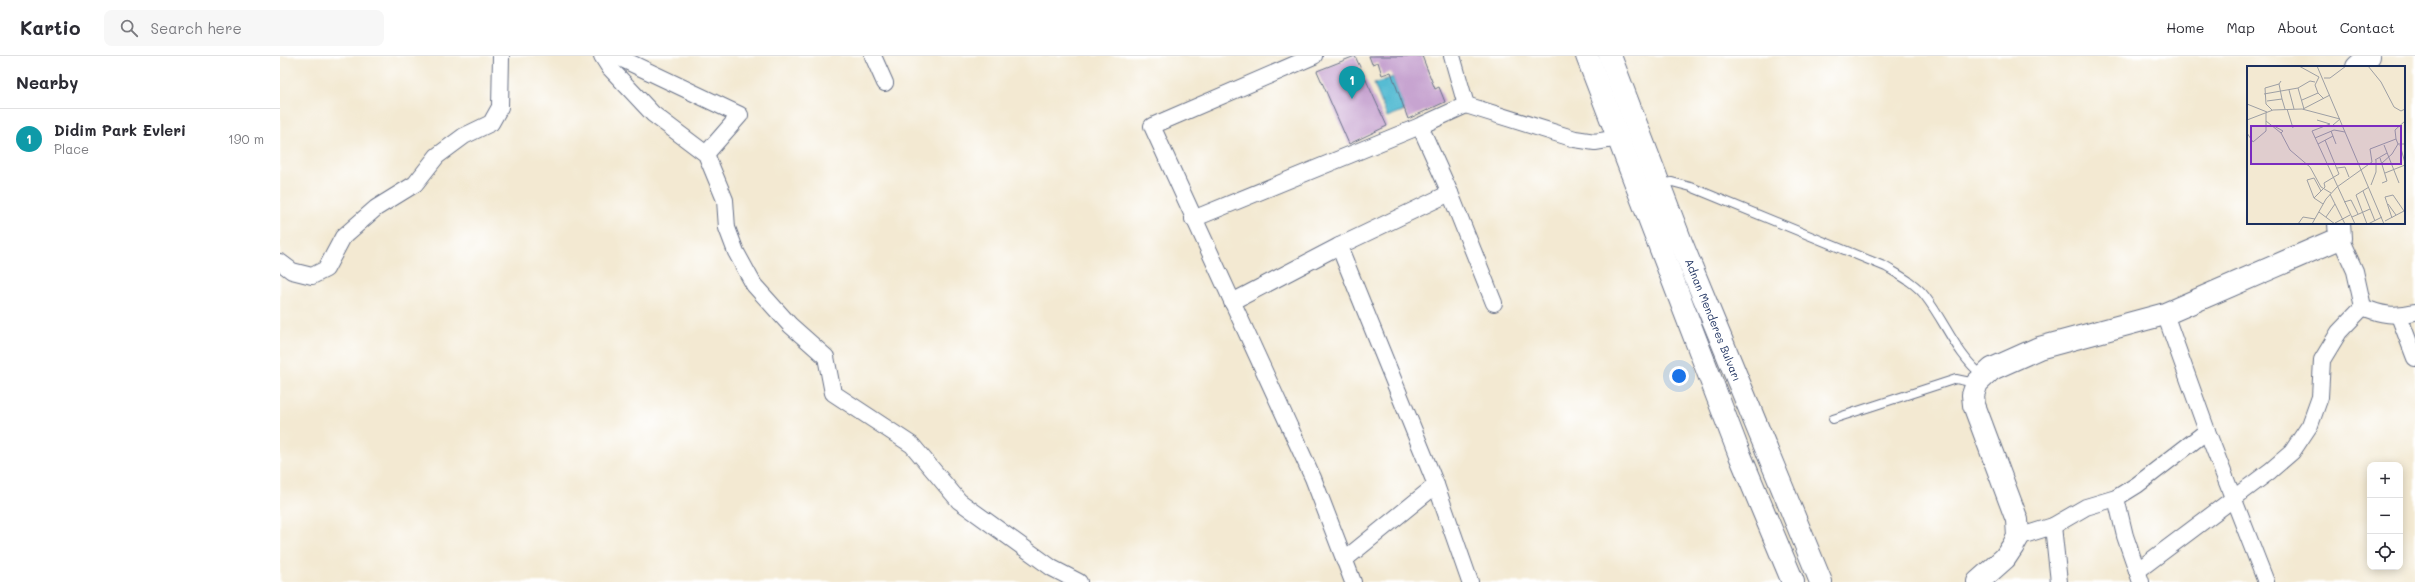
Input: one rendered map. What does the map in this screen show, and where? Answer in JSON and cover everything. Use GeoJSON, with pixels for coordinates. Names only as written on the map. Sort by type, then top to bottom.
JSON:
{"type":"FeatureCollection","features":[{"type":"Feature","properties":{"kind":"main road","name":"Adnan Menderes Bulvarı"},"geometry":{"type":"LineString","coordinates":[[1587,56],[1739,453],[1793,582]]}},
{"type":"Feature","properties":{"kind":"main road","name":"Adnan Menderes Bulvarı"},"geometry":{"type":"LineString","coordinates":[[1610,56],[1659,184],[1821,582]]}},
{"type":"Feature","properties":{"kind":"main road"},"geometry":{"type":"LineString","coordinates":[[2358,66],[2369,56]]}},
{"type":"Feature","properties":{"kind":"main road"},"geometry":{"type":"LineString","coordinates":[[1978,582],[2005,558],[2018,536],[2017,520],[1974,405],[1974,395],[1980,379],[1992,369],[2039,348],[2165,314],[2340,231]]}},
{"type":"Feature","properties":{"kind":"street"},"geometry":{"type":"LineString","coordinates":[[280,262],[292,271],[312,276],[326,269],[343,237],[376,208],[415,184],[437,156],[464,136],[491,123],[500,108],[501,56]]}},
{"type":"Feature","properties":{"kind":"street"},"geometry":{"type":"LineString","coordinates":[[602,56],[608,67],[653,114],[706,154],[725,200],[727,228],[736,252],[754,285],[790,325],[826,357],[833,393],[912,445],[959,501],[1052,568],[1079,582]]}},
{"type":"Feature","properties":{"kind":"street"},"geometry":{"type":"LineString","coordinates":[[616,56],[740,115],[706,154]]}},
{"type":"Feature","properties":{"kind":"street"},"geometry":{"type":"LineString","coordinates":[[873,56],[885,83]]}},
{"type":"Feature","properties":{"kind":"street"},"geometry":{"type":"LineString","coordinates":[[1314,56],[1152,126],[1193,219],[1313,478],[1353,582]]}},
{"type":"Feature","properties":{"kind":"street"},"geometry":{"type":"LineString","coordinates":[[1452,56],[1466,105]]}},
{"type":"Feature","properties":{"kind":"street"},"geometry":{"type":"LineString","coordinates":[[1193,219],[1420,126],[1466,105],[1575,139],[1595,142],[1619,138]]}},
{"type":"Feature","properties":{"kind":"street"},"geometry":{"type":"LineString","coordinates":[[1420,126],[1450,193],[1494,303]]}},
{"type":"Feature","properties":{"kind":"street"},"geometry":{"type":"LineString","coordinates":[[1232,302],[1339,246],[1450,193]]}},
{"type":"Feature","properties":{"kind":"street"},"geometry":{"type":"LineString","coordinates":[[2340,231],[2355,271],[2363,307]]}},
{"type":"Feature","properties":{"kind":"street"},"geometry":{"type":"LineString","coordinates":[[1339,246],[1436,485],[1470,582]]}},
{"type":"Feature","properties":{"kind":"street"},"geometry":{"type":"LineString","coordinates":[[2363,307],[2378,314],[2398,316],[2415,312]]}},
{"type":"Feature","properties":{"kind":"street"},"geometry":{"type":"LineString","coordinates":[[2116,498],[2139,576],[2292,452],[2310,425],[2320,397],[2322,360],[2339,332],[2363,307]]}},
{"type":"Feature","properties":{"kind":"street"},"geometry":{"type":"LineString","coordinates":[[2165,314],[2207,431],[2235,498],[2266,582]]}},
{"type":"Feature","properties":{"kind":"street"},"geometry":{"type":"LineString","coordinates":[[2398,316],[2415,358]]}},
{"type":"Feature","properties":{"kind":"street"},"geometry":{"type":"LineString","coordinates":[[2018,536],[2053,526],[2086,507],[2116,498],[2137,485],[2207,431]]}},
{"type":"Feature","properties":{"kind":"street"},"geometry":{"type":"LineString","coordinates":[[1344,560],[1436,485]]}},
{"type":"Feature","properties":{"kind":"street"},"geometry":{"type":"LineString","coordinates":[[2053,526],[2059,582]]}},
{"type":"Feature","properties":{"kind":"lane"},"geometry":{"type":"LineString","coordinates":[[1659,184],[1672,182],[1690,187],[1886,267],[1910,282],[1925,295],[1980,379]]}},
{"type":"Feature","properties":{"kind":"lane"},"geometry":{"type":"LineString","coordinates":[[1833,419],[1956,379],[1980,379]]}},
{"type":"Feature","properties":{"kind":"water"},"geometry":{"type":"Polygon","coordinates":[[[1393,77],[1405,110],[1387,117],[1374,84],[1393,77]]]}},
{"type":"Feature","properties":{"kind":"building"},"geometry":{"type":"Polygon","coordinates":[[[1355,56],[1387,126],[1349,144],[1317,71],[1355,56]]]}},
{"type":"Feature","properties":{"kind":"building"},"geometry":{"type":"Polygon","coordinates":[[[1369,56],[1422,56],[1435,89],[1439,87],[1445,102],[1408,119],[1391,72],[1382,75],[1378,62],[1372,64],[1369,56]]]}},
{"type":"Feature","properties":{"kind":"place","name":"Didim Park Evleri"},"geometry":{"type":"Point","coordinates":[1352,99]}}]}
